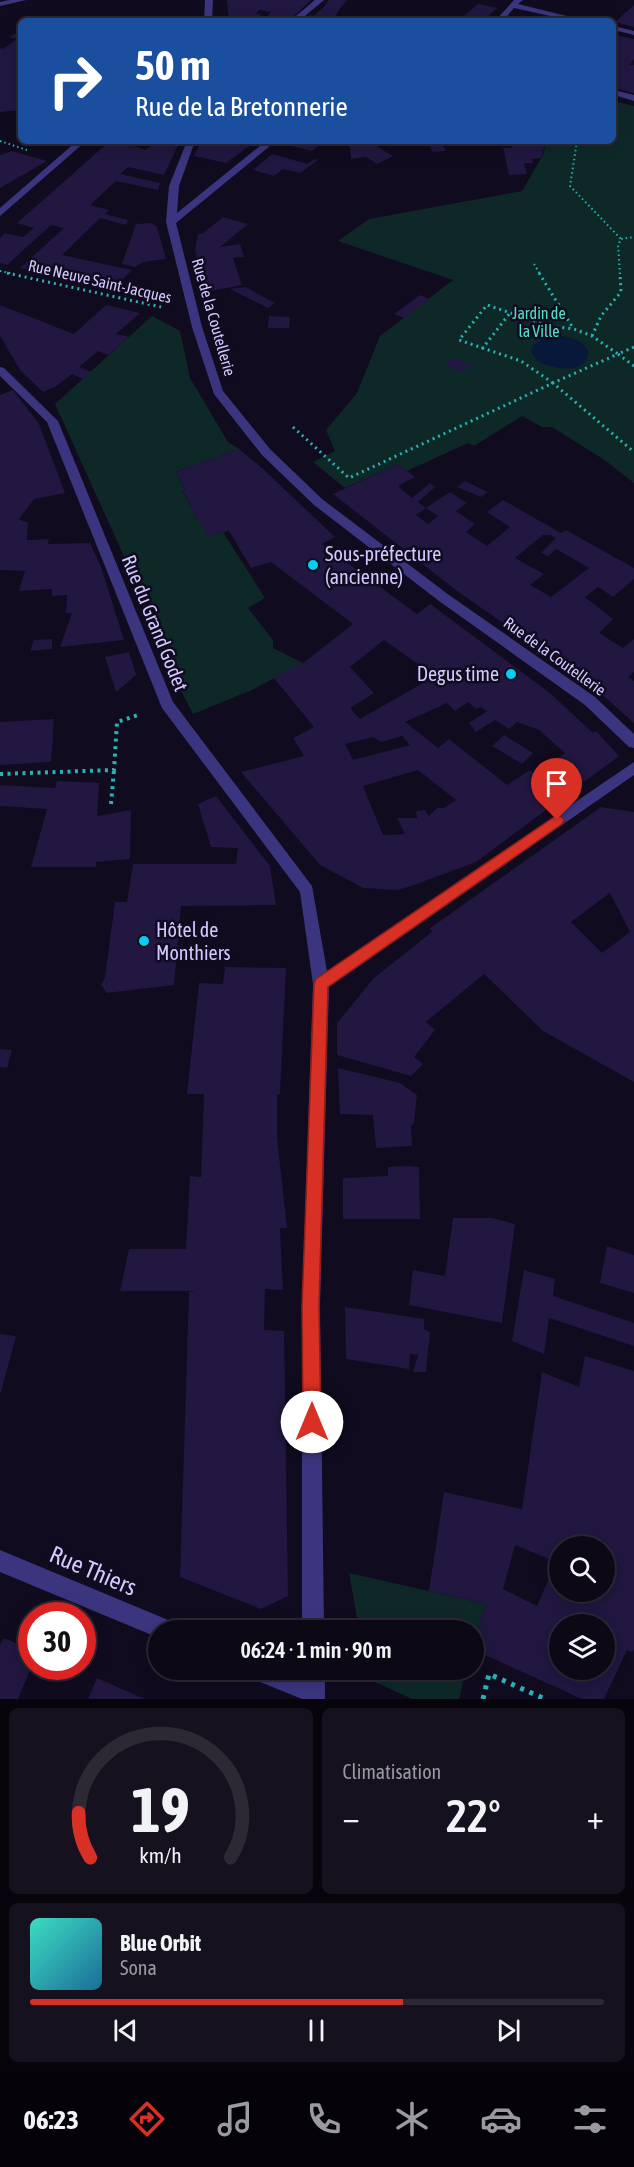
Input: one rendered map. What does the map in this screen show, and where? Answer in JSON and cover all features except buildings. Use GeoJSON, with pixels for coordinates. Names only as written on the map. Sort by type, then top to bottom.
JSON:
{"type":"FeatureCollection","features":[{"type":"Feature","properties":{"kind":"street"},"geometry":{"type":"LineString","coordinates":[[0,4],[22,0]]}},
{"type":"Feature","properties":{"kind":"street"},"geometry":{"type":"LineString","coordinates":[[208,18],[209,0]]}},
{"type":"Feature","properties":{"kind":"street"},"geometry":{"type":"LineString","coordinates":[[298,18],[320,0]]}},
{"type":"Feature","properties":{"kind":"street"},"geometry":{"type":"LineString","coordinates":[[502,18],[515,2],[572,18]]}},
{"type":"Feature","properties":{"kind":"street"},"geometry":{"type":"LineString","coordinates":[[616,28],[634,33]]}},
{"type":"Feature","properties":{"kind":"street"},"geometry":{"type":"LineString","coordinates":[[616,94],[634,98]]}},
{"type":"Feature","properties":{"kind":"street"},"geometry":{"type":"LineString","coordinates":[[0,213],[79,144]]}},
{"type":"Feature","properties":{"kind":"street","name":"Rue de la Coutellerie"},"geometry":{"type":"LineString","coordinates":[[190,144],[174,186],[171,222],[194,314],[218,392],[266,452],[318,502],[444,598],[590,701],[634,743]]}},
{"type":"Feature","properties":{"kind":"street"},"geometry":{"type":"LineString","coordinates":[[171,222],[268,144]]}},
{"type":"Feature","properties":{"kind":"street","name":"Rue du Grand Godet"},"geometry":{"type":"LineString","coordinates":[[0,370],[52,421],[166,704],[307,890],[321,984],[311,1306],[314,1620]]}},
{"type":"Feature","properties":{"kind":"street"},"geometry":{"type":"LineString","coordinates":[[321,984],[634,768]]}},
{"type":"Feature","properties":{"kind":"street","name":"Rue Thiers"},"geometry":{"type":"LineString","coordinates":[[0,1561],[148,1623]]}},
{"type":"Feature","properties":{"kind":"street"},"geometry":{"type":"LineString","coordinates":[[280,1680],[314,1696],[314,1680]]}},
{"type":"Feature","properties":{"kind":"path"},"geometry":{"type":"LineString","coordinates":[[577,144],[570,186],[621,239]]}},
{"type":"Feature","properties":{"kind":"path"},"geometry":{"type":"LineString","coordinates":[[621,239],[634,237]]}},
{"type":"Feature","properties":{"kind":"path"},"geometry":{"type":"LineString","coordinates":[[592,336],[601,316],[621,292],[618,245],[621,239]]}},
{"type":"Feature","properties":{"kind":"path"},"geometry":{"type":"LineString","coordinates":[[534,264],[574,329]]}},
{"type":"Feature","properties":{"kind":"path","name":"Rue Neuve Saint-Jacques"},"geometry":{"type":"LineString","coordinates":[[0,271],[194,314]]}},
{"type":"Feature","properties":{"kind":"path"},"geometry":{"type":"LineString","coordinates":[[634,366],[592,336],[574,329],[549,326],[487,304],[459,340],[521,361],[553,383],[634,452]]}},
{"type":"Feature","properties":{"kind":"path"},"geometry":{"type":"LineString","coordinates":[[482,349],[510,313]]}},
{"type":"Feature","properties":{"kind":"path"},"geometry":{"type":"LineString","coordinates":[[293,427],[349,478],[634,347]]}},
{"type":"Feature","properties":{"kind":"path"},"geometry":{"type":"LineString","coordinates":[[111,804],[117,722],[166,704]]}},
{"type":"Feature","properties":{"kind":"path"},"geometry":{"type":"LineString","coordinates":[[0,774],[114,771]]}},
{"type":"Feature","properties":{"kind":"path"},"geometry":{"type":"LineString","coordinates":[[483,1699],[489,1674],[545,1699]]}},
{"type":"Feature","properties":{"kind":"green space","name":"Jardin de la Ville"},"geometry":{"type":"Polygon","coordinates":[[[616,102],[634,106],[634,483],[606,461],[552,427],[542,427],[522,416],[474,446],[468,443],[407,471],[398,464],[345,488],[313,462],[335,451],[326,430],[357,393],[380,336],[453,280],[338,241],[369,219],[522,191],[543,155],[546,144],[616,144],[616,102]]]}},
{"type":"Feature","properties":{"kind":"green space"},"geometry":{"type":"Polygon","coordinates":[[[152,316],[180,331],[190,378],[228,442],[239,449],[176,472],[185,490],[182,491],[207,535],[223,532],[265,598],[248,608],[273,640],[273,648],[303,663],[252,690],[193,714],[167,663],[122,552],[55,404],[152,316]]]}},
{"type":"Feature","properties":{"kind":"green space"},"geometry":{"type":"Polygon","coordinates":[[[349,1573],[486,1604],[481,1620],[357,1620],[349,1573]]]}},
{"type":"Feature","properties":{"kind":"green space"},"geometry":{"type":"Polygon","coordinates":[[[370,1680],[464,1680],[459,1699],[412,1699],[370,1680]]]}},
{"type":"Feature","properties":{"kind":"water"},"geometry":{"type":"Polygon","coordinates":[[[553,336],[568,337],[582,343],[588,351],[587,359],[576,367],[568,368],[537,361],[531,351],[533,347],[540,340],[553,336]]]}},
{"type":"Feature","properties":{"kind":"place","name":"Sous-préfecture (ancienne)"},"geometry":{"type":"Point","coordinates":[313,565]}},
{"type":"Feature","properties":{"kind":"place","name":"Degus time"},"geometry":{"type":"Point","coordinates":[511,674]}},
{"type":"Feature","properties":{"kind":"place","name":"Hôtel de Monthiers"},"geometry":{"type":"Point","coordinates":[144,941]}},
{"type":"Feature","properties":{"kind":"route"},"geometry":{"type":"LineString","coordinates":[[312,1422],[311,1306],[321,984],[557,820]]}}]}
